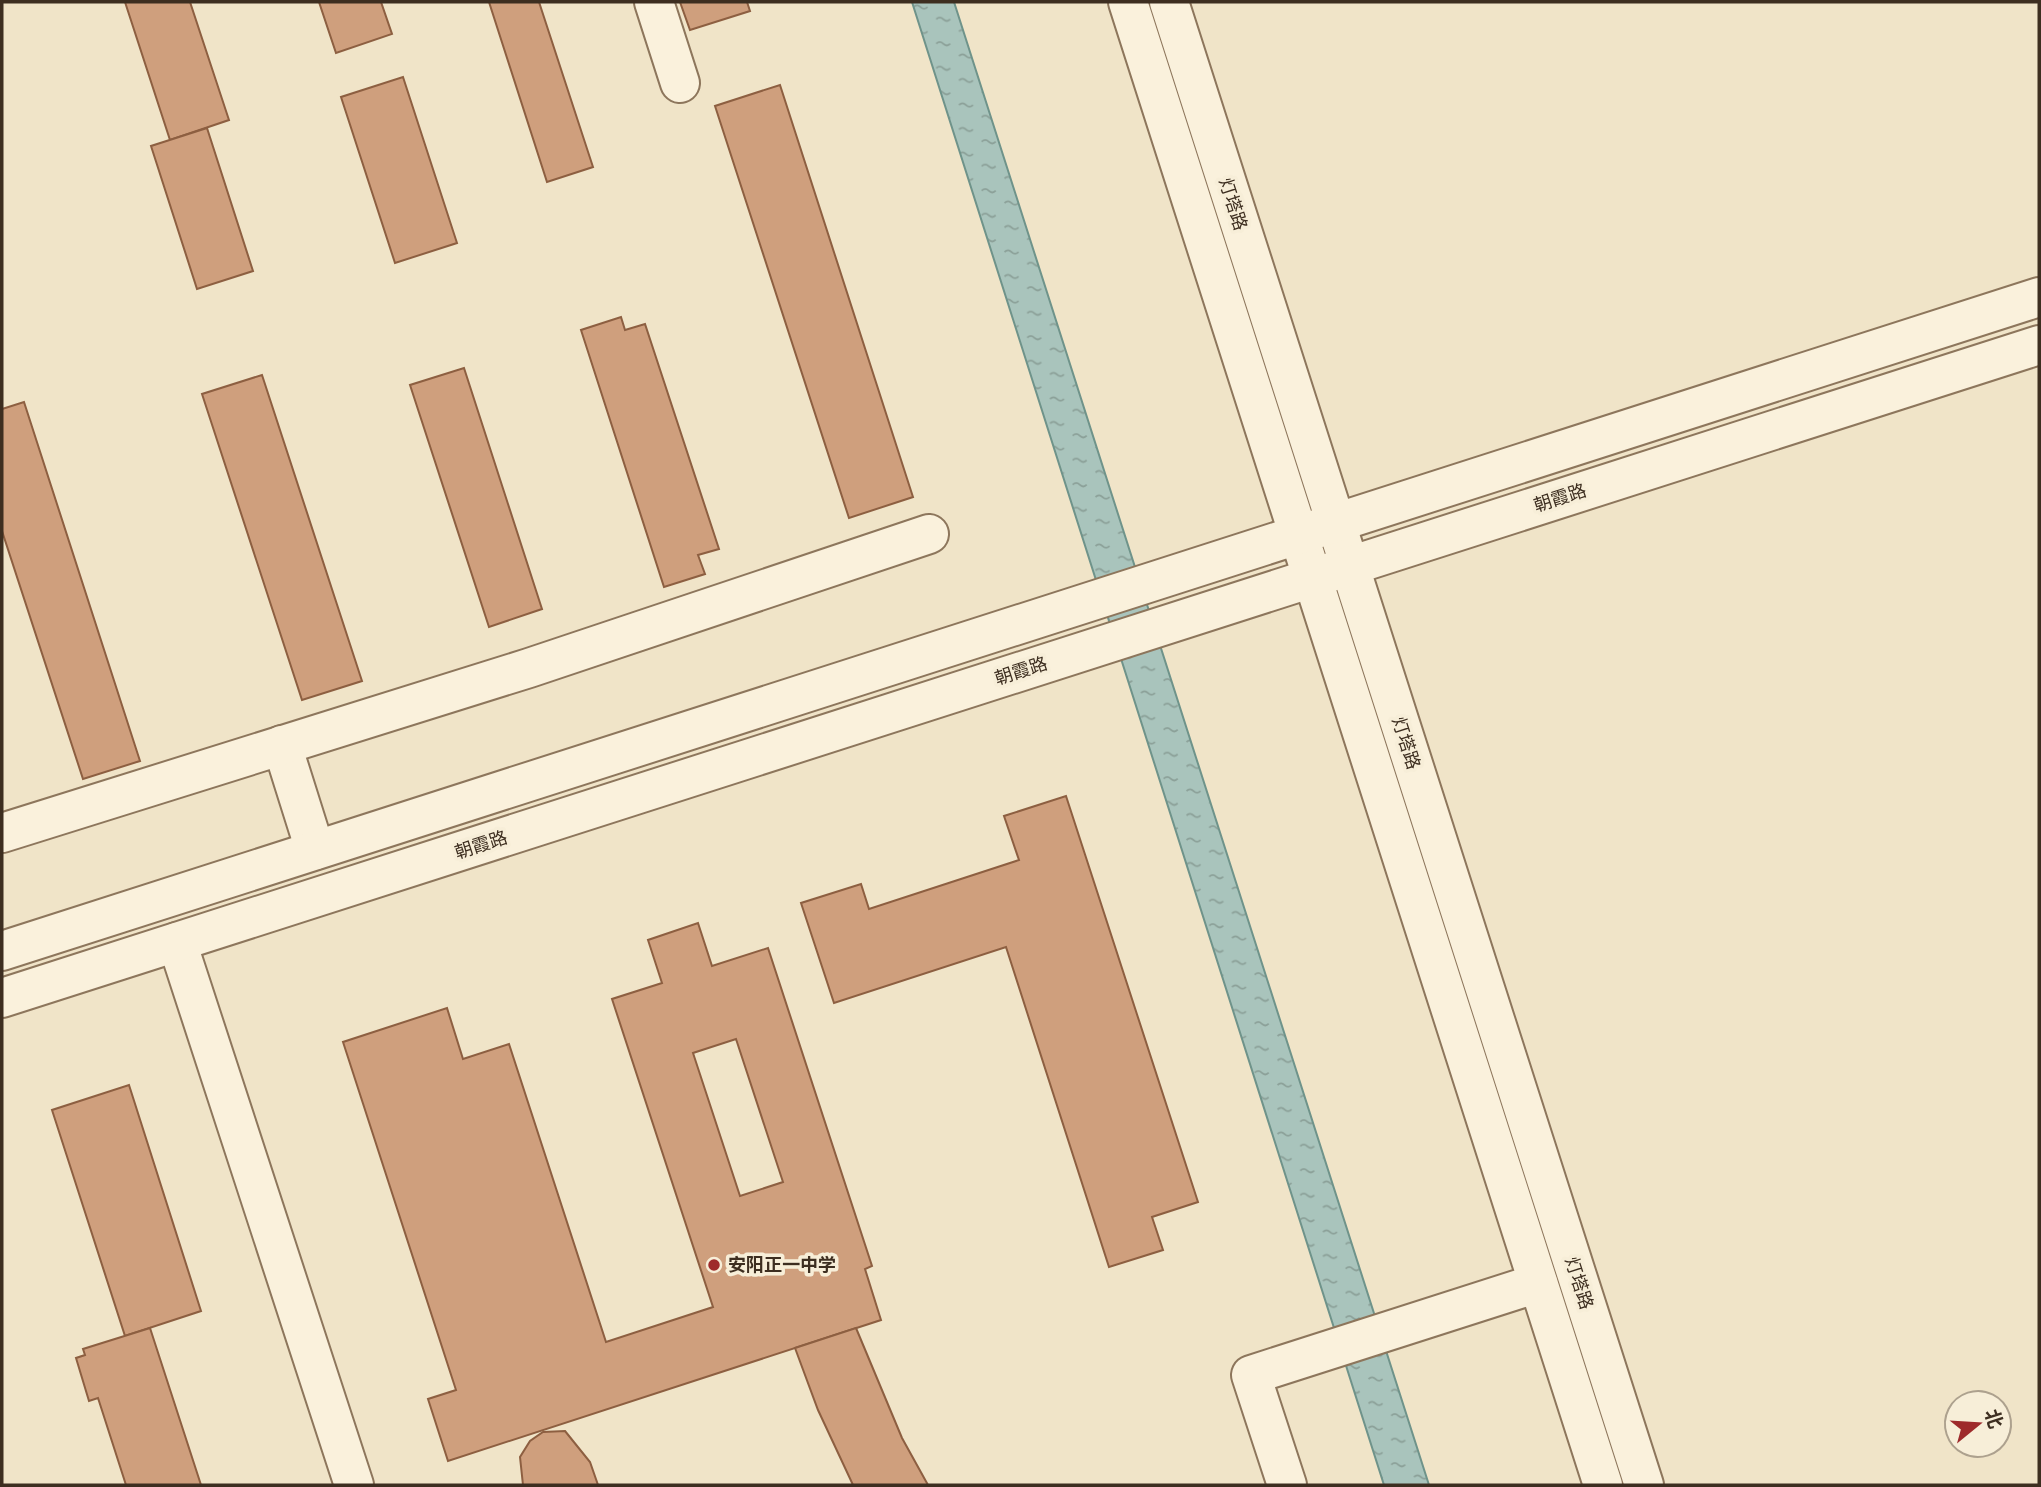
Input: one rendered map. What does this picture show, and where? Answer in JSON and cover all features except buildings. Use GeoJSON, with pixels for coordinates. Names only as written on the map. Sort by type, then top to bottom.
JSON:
{"type":"FeatureCollection","features":[{"type":"Feature","properties":{"kind":"street"},"geometry":{"type":"LineString","coordinates":[[654,2],[680,83]]}},
{"type":"Feature","properties":{"kind":"street"},"geometry":{"type":"LineString","coordinates":[[1128,2],[1603,1485]]}},
{"type":"Feature","properties":{"kind":"street","name":"灯塔路"},"geometry":{"type":"LineString","coordinates":[[1168,2],[1644,1485]]}},
{"type":"Feature","properties":{"kind":"street"},"geometry":{"type":"LineString","coordinates":[[2,951],[2039,297]]}},
{"type":"Feature","properties":{"kind":"street","name":"朝霞路"},"geometry":{"type":"LineString","coordinates":[[2,998],[2039,345]]}},
{"type":"Feature","properties":{"kind":"street"},"geometry":{"type":"LineString","coordinates":[[2,833],[529,668],[929,534]]}},
{"type":"Feature","properties":{"kind":"street"},"geometry":{"type":"LineString","coordinates":[[282,745],[314,850]]}},
{"type":"Feature","properties":{"kind":"street"},"geometry":{"type":"LineString","coordinates":[[177,942],[354,1485]]}},
{"type":"Feature","properties":{"kind":"street"},"geometry":{"type":"LineString","coordinates":[[1287,1485],[1251,1375],[1538,1283]]}},
{"type":"Feature","properties":{"kind":"water"},"geometry":{"type":"Polygon","coordinates":[[[912,2],[954,2],[1429,1485],[1384,1485],[912,2]]]}},
{"type":"Feature","properties":{"kind":"place","name":"安阳正一中学"},"geometry":{"type":"Point","coordinates":[714,1265]}}]}
